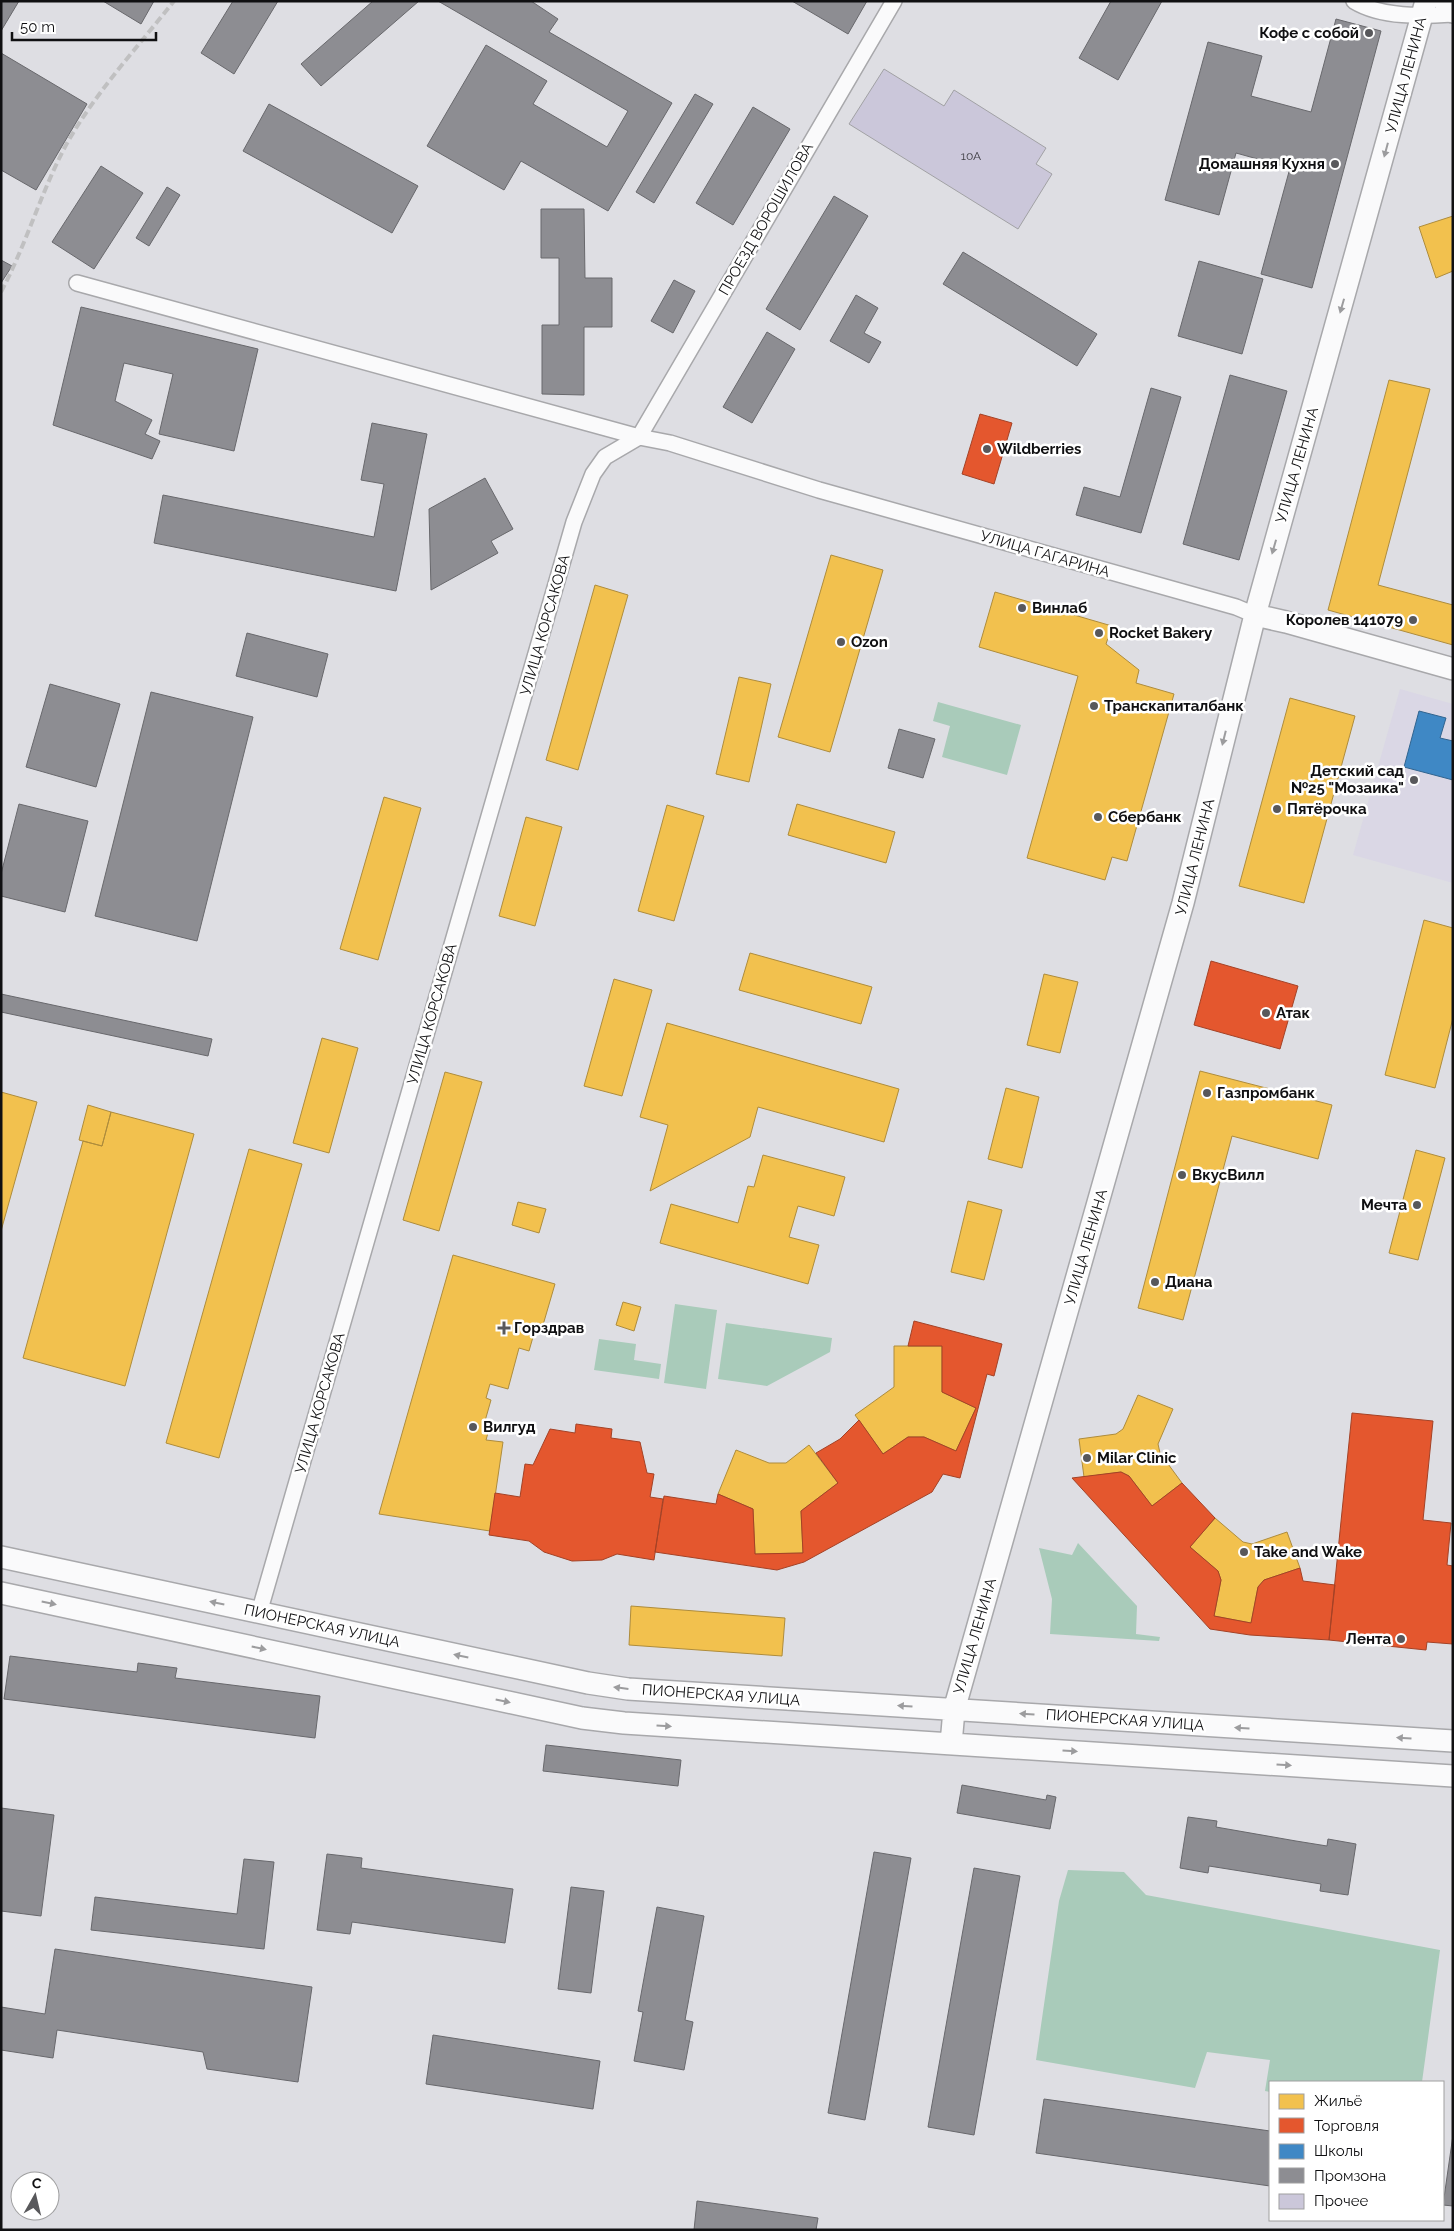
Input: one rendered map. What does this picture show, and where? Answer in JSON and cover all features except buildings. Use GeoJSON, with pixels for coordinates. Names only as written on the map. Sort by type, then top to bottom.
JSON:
{"type":"FeatureCollection","features":[{"type":"Feature","properties":{"kind":"main road"},"geometry":{"type":"LineString","coordinates":[[1444,1],[1453,13]]}},
{"type":"Feature","properties":{"kind":"main road","name":"УЛИЦА ЛЕНИНА"},"geometry":{"type":"LineString","coordinates":[[951,1744],[954,1710],[1181,912],[1255,615],[1424,8]]}},
{"type":"Feature","properties":{"kind":"main road","name":"УЛИЦА ГАГАРИНА"},"geometry":{"type":"LineString","coordinates":[[1255,615],[1453,669]]}},
{"type":"Feature","properties":{"kind":"main road","name":"ПИОНЕРСКАЯ УЛИЦА"},"geometry":{"type":"LineString","coordinates":[[1,1557],[596,1684],[628,1689],[1453,1741]]}},
{"type":"Feature","properties":{"kind":"main road"},"geometry":{"type":"LineString","coordinates":[[1,1592],[582,1718],[624,1723],[1453,1776]]}},
{"type":"Feature","properties":{"kind":"street","name":"ПРОЕЗД ВОРОШИЛОВА"},"geometry":{"type":"LineString","coordinates":[[638,437],[894,1]]}},
{"type":"Feature","properties":{"kind":"street"},"geometry":{"type":"LineString","coordinates":[[1354,1],[1381,11],[1424,8],[1453,13]]}},
{"type":"Feature","properties":{"kind":"street","name":"УЛИЦА ГАГАРИНА"},"geometry":{"type":"LineString","coordinates":[[77,283],[638,437],[670,443],[819,490],[1255,615]]}},
{"type":"Feature","properties":{"kind":"street","name":"УЛИЦА КОРСАКОВА"},"geometry":{"type":"LineString","coordinates":[[259,1612],[574,522],[594,474],[605,456],[638,437]]}},
{"type":"Feature","properties":{"kind":"shaded area","name":"Детский сад №25 \"Мозаика\""},"geometry":{"type":"Polygon","coordinates":[[[1400,689],[1453,704],[1453,883],[1353,855],[1400,689]]]}},
{"type":"Feature","properties":{"kind":"green space"},"geometry":{"type":"Polygon","coordinates":[[[938,702],[1021,725],[1007,775],[942,757],[950,726],[933,721],[938,702]]]}},
{"type":"Feature","properties":{"kind":"green space"},"geometry":{"type":"Polygon","coordinates":[[[675,1304],[717,1310],[706,1389],[664,1383],[675,1304]]]}},
{"type":"Feature","properties":{"kind":"green space"},"geometry":{"type":"Polygon","coordinates":[[[726,1323],[832,1338],[830,1352],[767,1386],[718,1379],[726,1323]]]}},
{"type":"Feature","properties":{"kind":"green space"},"geometry":{"type":"Polygon","coordinates":[[[599,1339],[636,1344],[634,1360],[661,1364],[659,1379],[594,1370],[599,1339]]]}},
{"type":"Feature","properties":{"kind":"green space"},"geometry":{"type":"Polygon","coordinates":[[[1078,1543],[1137,1606],[1136,1634],[1160,1637],[1159,1641],[1050,1634],[1052,1599],[1039,1548],[1072,1555],[1078,1543]]]}},
{"type":"Feature","properties":{"kind":"green space"},"geometry":{"type":"Polygon","coordinates":[[[1068,1870],[1124,1872],[1146,1895],[1440,1950],[1422,2081],[1269,2081],[1269,2092],[1265,2091],[1270,2060],[1207,2052],[1195,2088],[1036,2060],[1059,1901],[1068,1870]]]}},
{"type":"Feature","properties":{"kind":"railway"},"geometry":{"type":"LineString","coordinates":[[1,292],[57,163],[77,126],[103,89],[174,1]]}},
{"type":"Feature","properties":{"kind":"place","name":"Кофе с собой"},"geometry":{"type":"Point","coordinates":[1369,33]}},
{"type":"Feature","properties":{"kind":"place","name":"Домашняя Кухня"},"geometry":{"type":"Point","coordinates":[1335,164]}},
{"type":"Feature","properties":{"kind":"place","name":"Wildberries"},"geometry":{"type":"Point","coordinates":[987,449]}},
{"type":"Feature","properties":{"kind":"place","name":"Винлаб"},"geometry":{"type":"Point","coordinates":[1022,608]}},
{"type":"Feature","properties":{"kind":"place","name":"Королев 141079"},"geometry":{"type":"Point","coordinates":[1413,620]}},
{"type":"Feature","properties":{"kind":"place","name":"Rocket Bakery"},"geometry":{"type":"Point","coordinates":[1099,633]}},
{"type":"Feature","properties":{"kind":"place","name":"Ozon"},"geometry":{"type":"Point","coordinates":[841,642]}},
{"type":"Feature","properties":{"kind":"place","name":"Транскапиталбанк"},"geometry":{"type":"Point","coordinates":[1094,706]}},
{"type":"Feature","properties":{"kind":"place","name":"Детский сад №25 \"Мозаика\""},"geometry":{"type":"Point","coordinates":[1414,780]}},
{"type":"Feature","properties":{"kind":"place","name":"Пятёрочка"},"geometry":{"type":"Point","coordinates":[1277,809]}},
{"type":"Feature","properties":{"kind":"place","name":"Сбербанк"},"geometry":{"type":"Point","coordinates":[1098,817]}},
{"type":"Feature","properties":{"kind":"place","name":"Атак"},"geometry":{"type":"Point","coordinates":[1266,1013]}},
{"type":"Feature","properties":{"kind":"place","name":"Газпромбанк"},"geometry":{"type":"Point","coordinates":[1207,1093]}},
{"type":"Feature","properties":{"kind":"place","name":"ВкусВилл"},"geometry":{"type":"Point","coordinates":[1182,1175]}},
{"type":"Feature","properties":{"kind":"place","name":"Мечта"},"geometry":{"type":"Point","coordinates":[1417,1205]}},
{"type":"Feature","properties":{"kind":"place","name":"Диана"},"geometry":{"type":"Point","coordinates":[1155,1282]}},
{"type":"Feature","properties":{"kind":"place","name":"Горздрав"},"geometry":{"type":"Point","coordinates":[504,1328]}},
{"type":"Feature","properties":{"kind":"place","name":"Вилгуд"},"geometry":{"type":"Point","coordinates":[473,1427]}},
{"type":"Feature","properties":{"kind":"place","name":"Milar Clinic"},"geometry":{"type":"Point","coordinates":[1087,1458]}},
{"type":"Feature","properties":{"kind":"place","name":"Take and Wake"},"geometry":{"type":"Point","coordinates":[1244,1552]}},
{"type":"Feature","properties":{"kind":"place","name":"Лента"},"geometry":{"type":"Point","coordinates":[1401,1639]}}]}
